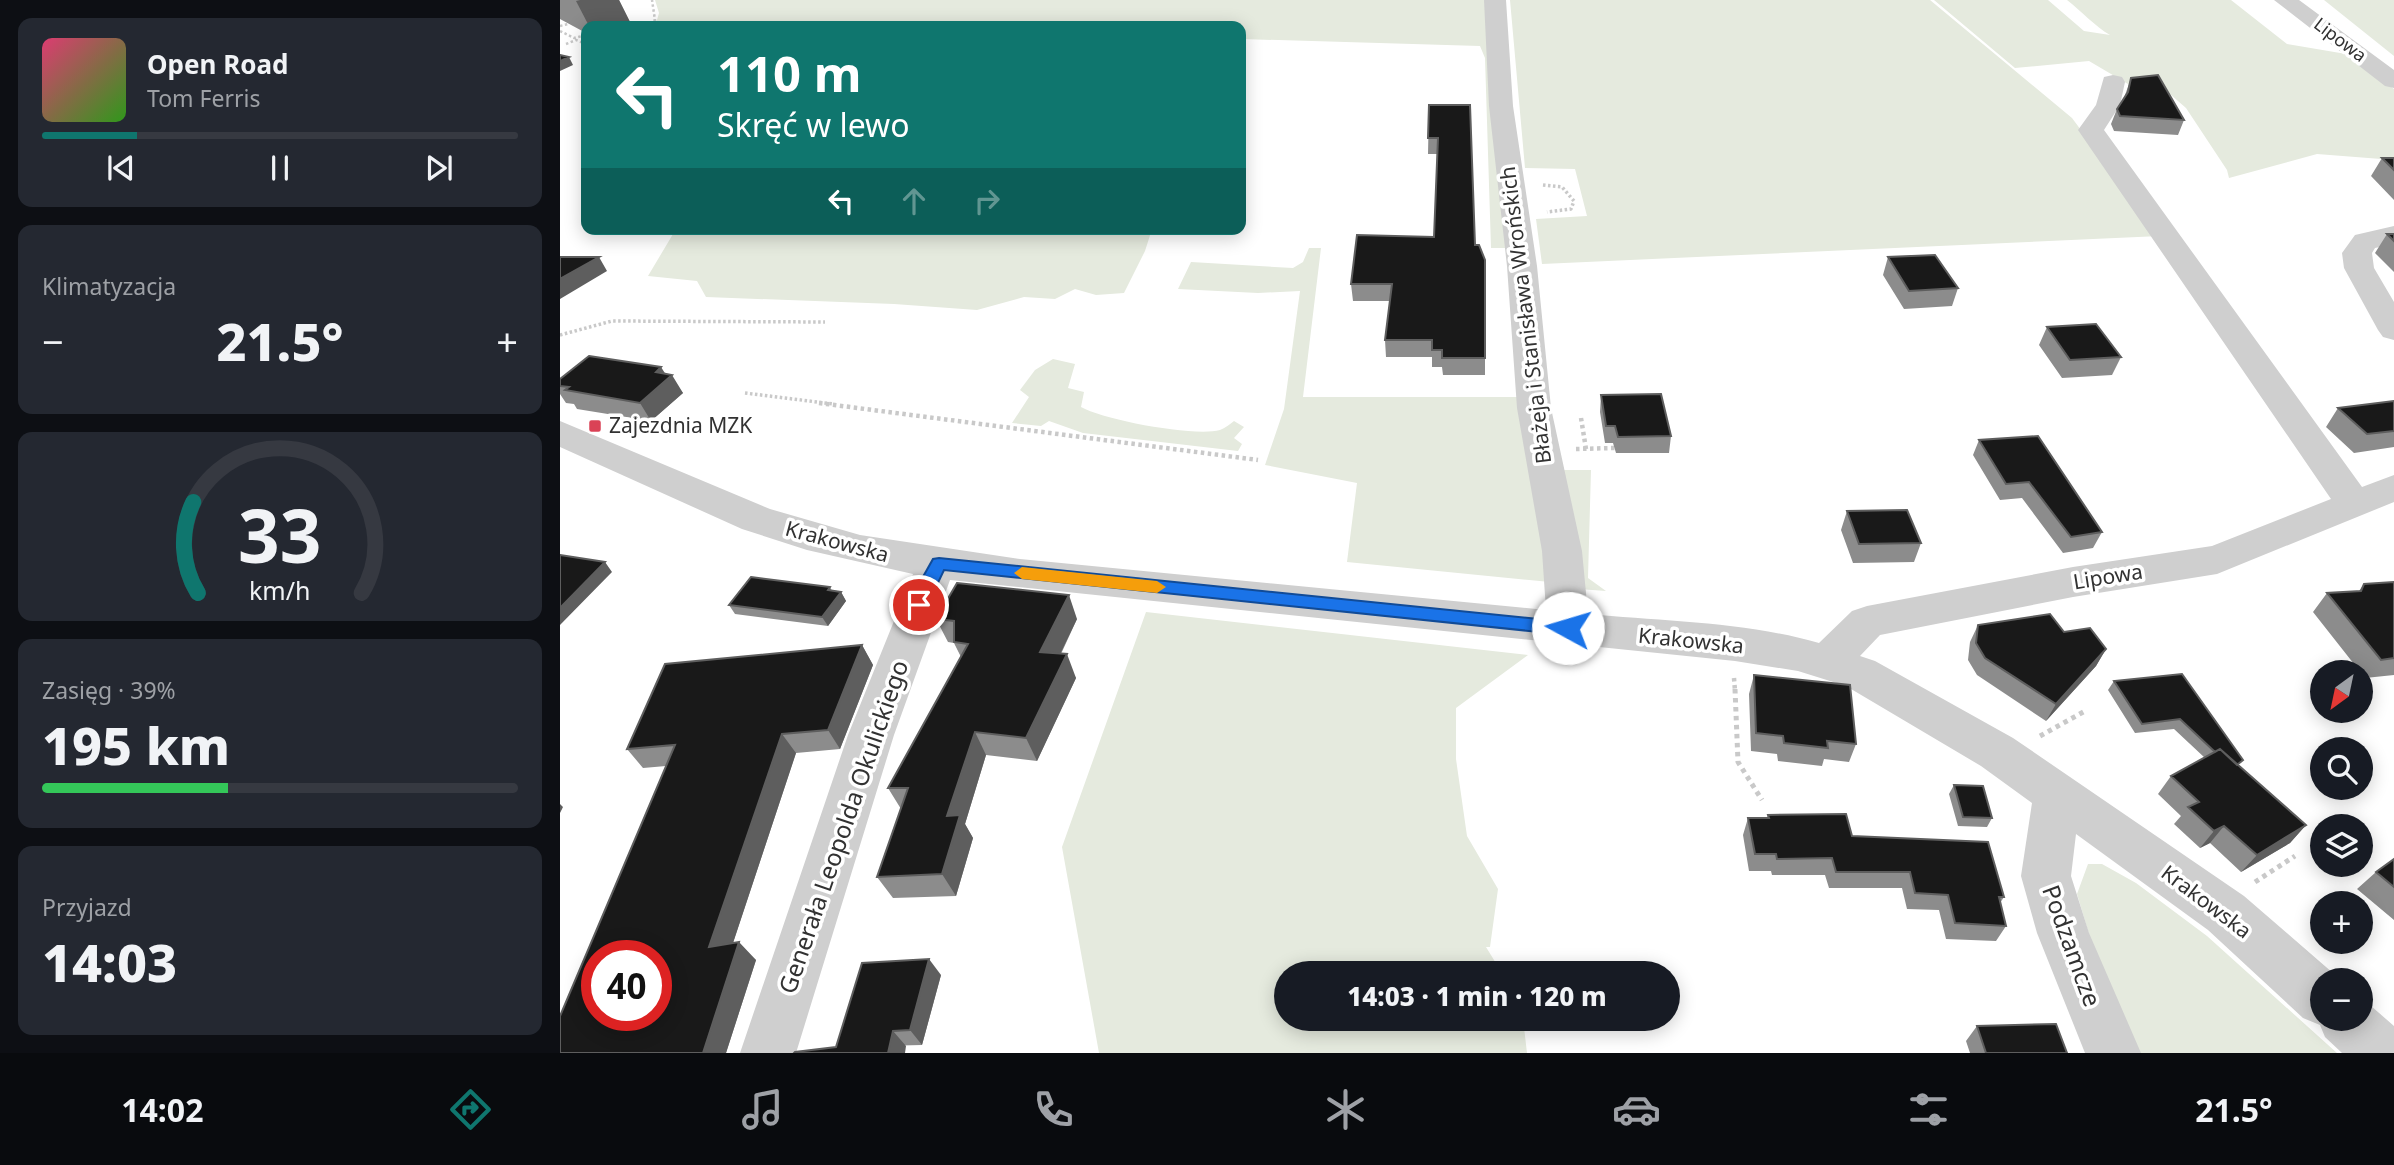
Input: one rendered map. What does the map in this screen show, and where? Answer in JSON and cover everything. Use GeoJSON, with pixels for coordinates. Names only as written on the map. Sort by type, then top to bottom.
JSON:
{"type":"FeatureCollection","features":[{"type":"Feature","properties":{"kind":"street","name":"Błażeja i Stanisława Wrońskich"},"geometry":{"type":"LineString","coordinates":[[1495,0],[1501,106],[1522,266],[1534,408],[1562,551],[1568,628]]}},
{"type":"Feature","properties":{"kind":"street","name":"Lipowa"},"geometry":{"type":"LineString","coordinates":[[2285,0],[2394,81]]}},
{"type":"Feature","properties":{"kind":"street"},"geometry":{"type":"LineString","coordinates":[[2113,82],[2108,105],[2091,130],[2354,504]]}},
{"type":"Feature","properties":{"kind":"street"},"geometry":{"type":"LineString","coordinates":[[2394,235],[2365,241],[2357,253],[2359,268],[2394,330]]}},
{"type":"Feature","properties":{"kind":"street","name":"Krakowska"},"geometry":{"type":"LineString","coordinates":[[561,435],[788,530],[896,558],[1735,645],[1798,654],[1860,673],[1997,752],[2226,913],[2310,988]]}},
{"type":"Feature","properties":{"kind":"street","name":"Lipowa"},"geometry":{"type":"LineString","coordinates":[[1826,663],[1867,622],[2073,582],[2217,560],[2394,488]]}},
{"type":"Feature","properties":{"kind":"street","name":"Generała Leopolda Okulickiego"},"geometry":{"type":"LineString","coordinates":[[768,1053],[872,735],[927,584],[939,564]]}},
{"type":"Feature","properties":{"kind":"street","name":"Podzamcze"},"geometry":{"type":"LineString","coordinates":[[2057,795],[2046,876],[2063,933],[2113,1053]]}},
{"type":"Feature","properties":{"kind":"street"},"geometry":{"type":"LineString","coordinates":[[2358,1031],[2383,1053]]}},
{"type":"Feature","properties":{"kind":"path"},"geometry":{"type":"LineString","coordinates":[[652,0],[653,21]]}},
{"type":"Feature","properties":{"kind":"path"},"geometry":{"type":"LineString","coordinates":[[568,24],[560,28],[581,42]]}},
{"type":"Feature","properties":{"kind":"path"},"geometry":{"type":"LineString","coordinates":[[566,44],[581,36]]}},
{"type":"Feature","properties":{"kind":"path"},"geometry":{"type":"LineString","coordinates":[[560,335],[612,321],[825,322]]}},
{"type":"Feature","properties":{"kind":"path"},"geometry":{"type":"LineString","coordinates":[[745,393],[1258,460]]}},
{"type":"Feature","properties":{"kind":"path"},"geometry":{"type":"LineString","coordinates":[[1581,418],[1586,449]]}},
{"type":"Feature","properties":{"kind":"path"},"geometry":{"type":"LineString","coordinates":[[1564,449],[1615,448]]}},
{"type":"Feature","properties":{"kind":"path"},"geometry":{"type":"LineString","coordinates":[[1734,673],[1738,762],[1762,800]]}},
{"type":"Feature","properties":{"kind":"path"},"geometry":{"type":"LineString","coordinates":[[2037,737],[2055,730],[2085,711]]}},
{"type":"Feature","properties":{"kind":"path"},"geometry":{"type":"LineString","coordinates":[[2253,883],[2295,856]]}},
{"type":"Feature","properties":{"kind":"shaded area"},"geometry":{"type":"Polygon","coordinates":[[[655,0],[1491,0],[1513,248],[1491,248],[1485,58],[1480,46],[1246,39],[1246,21],[655,21],[659,13],[655,0]]]}},
{"type":"Feature","properties":{"kind":"shaded area"},"geometry":{"type":"Polygon","coordinates":[[[1510,0],[1930,0],[2072,118],[2160,236],[1542,264],[1536,219],[1587,216],[1575,169],[1525,168],[1510,0]]]}},
{"type":"Feature","properties":{"kind":"shaded area"},"geometry":{"type":"Polygon","coordinates":[[[1934,0],[2048,0],[2084,31],[2110,35],[2067,0],[2231,0],[2287,44],[2352,55],[2394,89],[2394,160],[2317,154],[2229,178],[2227,170],[2186,108],[2163,88],[2128,84],[2089,61],[2015,68],[1934,0]]]}},
{"type":"Feature","properties":{"kind":"shaded area"},"geometry":{"type":"Polygon","coordinates":[[[2324,0],[2394,0],[2394,56],[2324,0]]]}},
{"type":"Feature","properties":{"kind":"shaded area"},"geometry":{"type":"Polygon","coordinates":[[[672,235],[1150,235],[1124,293],[1096,295],[1075,289],[1055,299],[1024,297],[977,310],[706,297],[697,281],[648,276],[672,235]]]}},
{"type":"Feature","properties":{"kind":"shaded area"},"geometry":{"type":"Polygon","coordinates":[[[1309,248],[1321,248],[1303,397],[1529,397],[1550,582],[1347,562],[1357,483],[1265,465],[1284,409],[1300,291],[1258,293],[1178,289],[1191,262],[1293,268],[1303,262],[1309,248]]]}},
{"type":"Feature","properties":{"kind":"shaded area"},"geometry":{"type":"Polygon","coordinates":[[[1053,359],[1075,364],[1068,388],[1084,392],[1081,407],[1128,422],[1191,431],[1220,430],[1234,421],[1244,427],[1234,438],[1242,444],[1238,451],[1083,433],[1049,421],[1041,426],[1012,423],[1029,397],[1020,390],[1035,370],[1053,359]]]}},
{"type":"Feature","properties":{"kind":"shaded area"},"geometry":{"type":"Polygon","coordinates":[[[1562,470],[1591,470],[1588,578],[1606,591],[1579,589],[1562,470]]]}},
{"type":"Feature","properties":{"kind":"shaded area"},"geometry":{"type":"Polygon","coordinates":[[[1146,612],[1528,655],[1456,708],[1456,759],[1467,836],[1498,889],[1490,947],[1486,947],[1495,961],[1274,961],[1274,1031],[1524,1031],[1527,1053],[1099,1053],[1062,847],[1146,612]]]}},
{"type":"Feature","properties":{"kind":"shaded area"},"geometry":{"type":"Polygon","coordinates":[[[2088,864],[2102,864],[2136,883],[2207,936],[2337,1053],[2132,1053],[2112,1011],[2077,894],[2088,864]]]}},
{"type":"Feature","properties":{"kind":"building"},"geometry":{"type":"Polygon","coordinates":[[[2158,75],[2184,120],[2120,116],[2117,109],[2128,92],[2131,78],[2158,75]]]}},
{"type":"Feature","properties":{"kind":"building"},"geometry":{"type":"Polygon","coordinates":[[[1429,105],[1470,105],[1475,245],[1479,245],[1485,260],[1485,358],[1442,358],[1442,350],[1432,350],[1432,340],[1385,340],[1392,284],[1351,284],[1357,235],[1434,237],[1438,138],[1428,138],[1429,105]]]}},
{"type":"Feature","properties":{"kind":"building"},"geometry":{"type":"Polygon","coordinates":[[[2382,158],[2394,158],[2394,170],[2382,158]]]}},
{"type":"Feature","properties":{"kind":"building"},"geometry":{"type":"Polygon","coordinates":[[[1935,255],[1958,288],[1909,291],[1888,257],[1935,255]]]}},
{"type":"Feature","properties":{"kind":"building"},"geometry":{"type":"Polygon","coordinates":[[[560,257],[599,257],[560,279],[560,257]]]}},
{"type":"Feature","properties":{"kind":"building"},"geometry":{"type":"Polygon","coordinates":[[[2096,324],[2121,357],[2070,360],[2047,327],[2096,324]]]}},
{"type":"Feature","properties":{"kind":"building"},"geometry":{"type":"Polygon","coordinates":[[[589,356],[661,367],[656,372],[672,375],[640,403],[565,390],[569,387],[560,386],[560,379],[589,356]]]}},
{"type":"Feature","properties":{"kind":"building"},"geometry":{"type":"Polygon","coordinates":[[[1661,394],[1671,436],[1618,437],[1615,426],[1606,426],[1601,395],[1661,394]]]}},
{"type":"Feature","properties":{"kind":"building"},"geometry":{"type":"Polygon","coordinates":[[[2394,401],[2394,431],[2367,434],[2338,408],[2394,401]]]}},
{"type":"Feature","properties":{"kind":"building"},"geometry":{"type":"Polygon","coordinates":[[[2038,436],[2102,532],[2071,537],[2029,482],[2006,484],[1979,440],[2038,436]]]}},
{"type":"Feature","properties":{"kind":"building"},"geometry":{"type":"Polygon","coordinates":[[[1907,510],[1921,543],[1859,544],[1847,511],[1907,510]]]}},
{"type":"Feature","properties":{"kind":"building"},"geometry":{"type":"Polygon","coordinates":[[[560,555],[605,562],[560,608],[560,555]]]}},
{"type":"Feature","properties":{"kind":"building"},"geometry":{"type":"Polygon","coordinates":[[[751,577],[830,587],[828,590],[841,592],[822,617],[729,605],[751,577]]]}},
{"type":"Feature","properties":{"kind":"building"},"geometry":{"type":"Polygon","coordinates":[[[2394,582],[2394,658],[2381,660],[2327,593],[2361,591],[2364,584],[2394,582]]]}},
{"type":"Feature","properties":{"kind":"building"},"geometry":{"type":"Polygon","coordinates":[[[957,583],[1069,595],[1040,652],[1067,654],[1026,738],[975,732],[947,816],[960,815],[942,874],[877,877],[908,788],[888,788],[968,644],[954,642],[954,621],[936,619],[957,583]]]}},
{"type":"Feature","properties":{"kind":"building"},"geometry":{"type":"Polygon","coordinates":[[[2050,614],[2064,632],[2090,628],[2106,649],[2056,704],[1985,658],[1976,643],[1978,625],[2050,614]]]}},
{"type":"Feature","properties":{"kind":"building"},"geometry":{"type":"Polygon","coordinates":[[[862,645],[828,730],[782,734],[709,947],[739,942],[703,1053],[560,1053],[560,1016],[581,967],[581,1031],[672,1031],[672,940],[592,940],[675,745],[627,749],[665,664],[862,645]]]}},
{"type":"Feature","properties":{"kind":"building"},"geometry":{"type":"Polygon","coordinates":[[[2182,674],[2243,760],[2237,765],[2220,749],[2215,752],[2180,719],[2142,724],[2114,681],[2182,674]]]}},
{"type":"Feature","properties":{"kind":"building"},"geometry":{"type":"Polygon","coordinates":[[[1754,675],[1850,685],[1856,744],[1827,741],[1828,748],[1784,743],[1783,736],[1756,733],[1754,675]]]}},
{"type":"Feature","properties":{"kind":"building"},"geometry":{"type":"Polygon","coordinates":[[[2220,749],[2306,825],[2257,855],[2224,826],[2214,831],[2188,807],[2199,802],[2171,776],[2220,749]]]}},
{"type":"Feature","properties":{"kind":"building"},"geometry":{"type":"Polygon","coordinates":[[[1954,785],[1983,786],[1992,818],[1963,817],[1954,785]]]}},
{"type":"Feature","properties":{"kind":"building"},"geometry":{"type":"Polygon","coordinates":[[[1846,814],[1852,836],[1988,842],[2004,897],[1999,897],[2006,926],[1955,923],[1948,895],[1915,893],[1910,872],[1836,872],[1832,858],[1777,859],[1776,854],[1755,854],[1748,818],[1769,818],[1768,815],[1846,814]]]}},
{"type":"Feature","properties":{"kind":"building"},"geometry":{"type":"Polygon","coordinates":[[[2394,859],[2394,887],[2376,872],[2394,859]]]}},
{"type":"Feature","properties":{"kind":"building"},"geometry":{"type":"Polygon","coordinates":[[[929,959],[910,1030],[893,1031],[888,1053],[794,1053],[836,1047],[862,963],[929,959]]]}},
{"type":"Feature","properties":{"kind":"building"},"geometry":{"type":"Polygon","coordinates":[[[2056,1024],[2067,1053],[1986,1053],[1977,1026],[2056,1024]]]}},
{"type":"Feature","properties":{"kind":"slow traffic"},"geometry":{"type":"LineString","coordinates":[[1022,573],[1157,587]]}},
{"type":"Feature","properties":{"kind":"place","name":"Zajezdnia MZK"},"geometry":{"type":"Point","coordinates":[595,426]}},
{"type":"Feature","properties":{"kind":"route"},"geometry":{"type":"LineString","coordinates":[[919,605],[939,564],[1568,628]]}}]}
